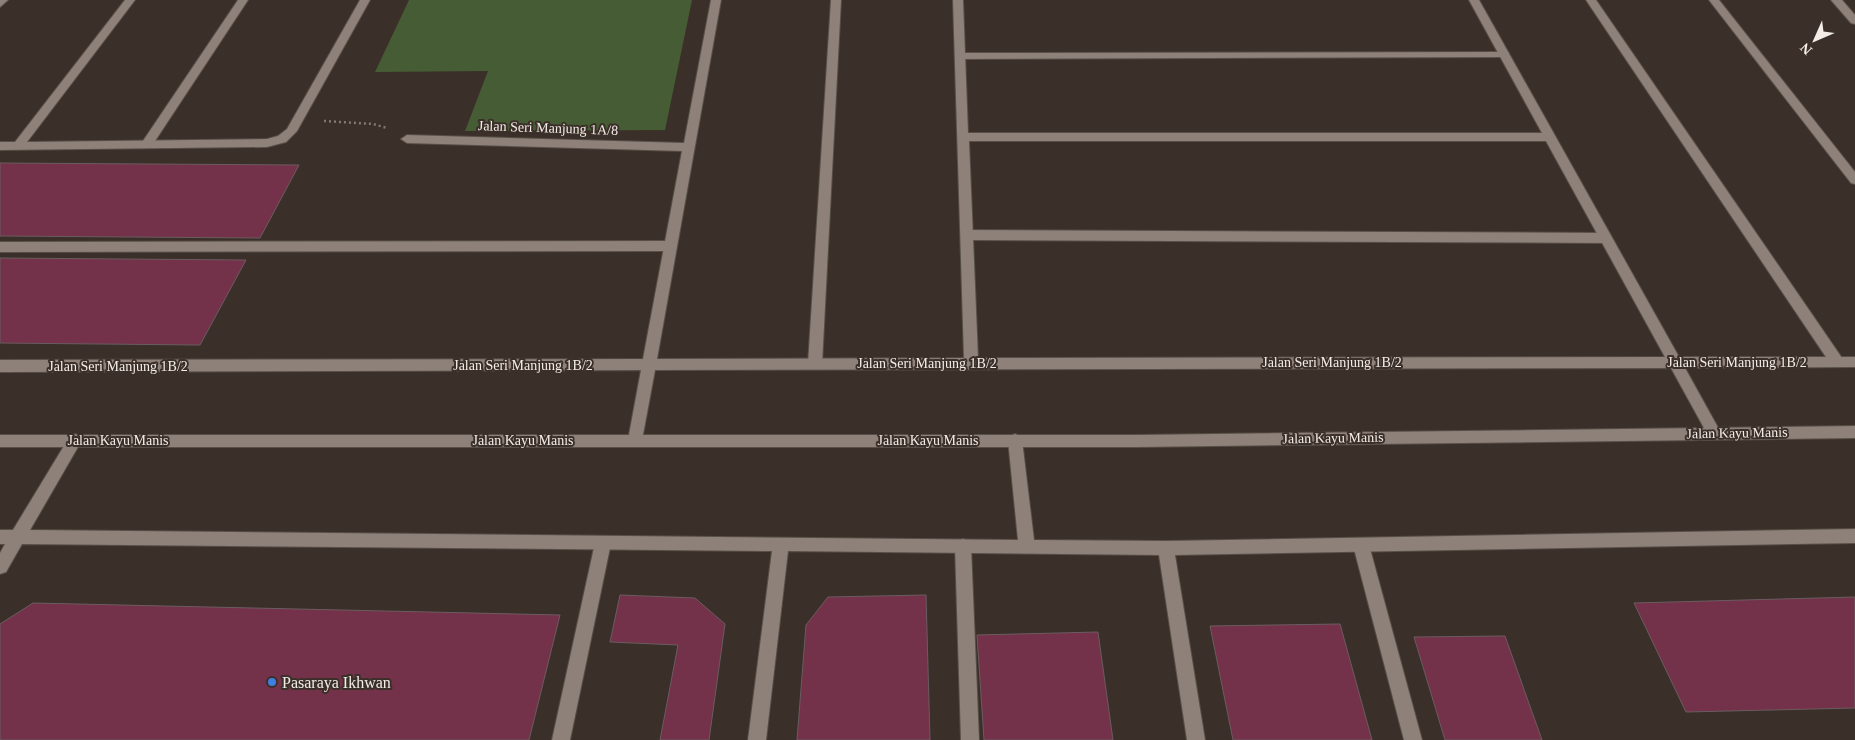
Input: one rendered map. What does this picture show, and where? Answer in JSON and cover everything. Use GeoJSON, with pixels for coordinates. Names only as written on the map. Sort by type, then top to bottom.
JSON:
{"type":"FeatureCollection","features":[{"type":"Feature","properties":{"kind":"street"},"geometry":{"type":"LineString","coordinates":[[0,4],[3,0]]}},
{"type":"Feature","properties":{"kind":"street"},"geometry":{"type":"LineString","coordinates":[[18,146],[130,0]]}},
{"type":"Feature","properties":{"kind":"street"},"geometry":{"type":"LineString","coordinates":[[147,144],[244,0]]}},
{"type":"Feature","properties":{"kind":"street"},"geometry":{"type":"LineString","coordinates":[[0,146],[267,143],[282,139],[291,131],[365,0]]}},
{"type":"Feature","properties":{"kind":"street"},"geometry":{"type":"LineString","coordinates":[[635,440],[716,0]]}},
{"type":"Feature","properties":{"kind":"street"},"geometry":{"type":"LineString","coordinates":[[814,364],[836,0]]}},
{"type":"Feature","properties":{"kind":"street"},"geometry":{"type":"LineString","coordinates":[[958,0],[971,363]]}},
{"type":"Feature","properties":{"kind":"street"},"geometry":{"type":"LineString","coordinates":[[1474,0],[1714,433]]}},
{"type":"Feature","properties":{"kind":"street"},"geometry":{"type":"LineString","coordinates":[[1591,0],[1837,362]]}},
{"type":"Feature","properties":{"kind":"street"},"geometry":{"type":"LineString","coordinates":[[1714,0],[1855,180]]}},
{"type":"Feature","properties":{"kind":"street"},"geometry":{"type":"LineString","coordinates":[[1836,0],[1855,21]]}},
{"type":"Feature","properties":{"kind":"street"},"geometry":{"type":"LineString","coordinates":[[960,56],[1504,55]]}},
{"type":"Feature","properties":{"kind":"street"},"geometry":{"type":"LineString","coordinates":[[963,137],[1550,137]]}},
{"type":"Feature","properties":{"kind":"street","name":"Jalan Seri Manjung 1A/8"},"geometry":{"type":"LineString","coordinates":[[407,139],[689,147]]}},
{"type":"Feature","properties":{"kind":"street"},"geometry":{"type":"LineString","coordinates":[[967,235],[1606,238]]}},
{"type":"Feature","properties":{"kind":"street"},"geometry":{"type":"LineString","coordinates":[[0,247],[670,246]]}},
{"type":"Feature","properties":{"kind":"street","name":"Jalan Seri Manjung 1B/2"},"geometry":{"type":"LineString","coordinates":[[0,366],[1855,362]]}},
{"type":"Feature","properties":{"kind":"street","name":"Jalan Kayu Manis"},"geometry":{"type":"LineString","coordinates":[[0,441],[1138,441],[1855,432]]}},
{"type":"Feature","properties":{"kind":"street"},"geometry":{"type":"LineString","coordinates":[[0,567],[75,440]]}},
{"type":"Feature","properties":{"kind":"street"},"geometry":{"type":"LineString","coordinates":[[1015,440],[1027,547]]}},
{"type":"Feature","properties":{"kind":"street"},"geometry":{"type":"LineString","coordinates":[[0,536],[1166,548],[1855,536]]}},
{"type":"Feature","properties":{"kind":"street"},"geometry":{"type":"LineString","coordinates":[[561,740],[603,543]]}},
{"type":"Feature","properties":{"kind":"street"},"geometry":{"type":"LineString","coordinates":[[757,740],[781,544]]}},
{"type":"Feature","properties":{"kind":"street"},"geometry":{"type":"LineString","coordinates":[[1361,545],[1413,740]]}},
{"type":"Feature","properties":{"kind":"street"},"geometry":{"type":"LineString","coordinates":[[963,546],[970,740]]}},
{"type":"Feature","properties":{"kind":"street"},"geometry":{"type":"LineString","coordinates":[[1166,548],[1196,740]]}},
{"type":"Feature","properties":{"kind":"path"},"geometry":{"type":"LineString","coordinates":[[297,120],[373,124],[391,130],[407,139]]}},
{"type":"Feature","properties":{"kind":"green space"},"geometry":{"type":"Polygon","coordinates":[[[409,0],[692,0],[665,130],[465,131],[488,71],[375,72],[409,0]]]}},
{"type":"Feature","properties":{"kind":"building"},"geometry":{"type":"Polygon","coordinates":[[[0,163],[299,165],[260,238],[0,236],[0,163]]]}},
{"type":"Feature","properties":{"kind":"building"},"geometry":{"type":"Polygon","coordinates":[[[0,258],[246,260],[200,345],[0,343],[0,258]]]}},
{"type":"Feature","properties":{"kind":"building"},"geometry":{"type":"Polygon","coordinates":[[[620,595],[695,598],[725,624],[709,740],[660,740],[678,645],[610,642],[620,595]]]}},
{"type":"Feature","properties":{"kind":"building"},"geometry":{"type":"Polygon","coordinates":[[[926,595],[930,740],[797,740],[806,625],[828,597],[926,595]]]}},
{"type":"Feature","properties":{"kind":"building"},"geometry":{"type":"Polygon","coordinates":[[[1855,597],[1855,708],[1686,712],[1634,603],[1855,597]]]}},
{"type":"Feature","properties":{"kind":"building","name":"Pasaraya Ikhwan"},"geometry":{"type":"Polygon","coordinates":[[[33,603],[560,615],[529,740],[0,740],[0,624],[33,603]]]}},
{"type":"Feature","properties":{"kind":"building"},"geometry":{"type":"Polygon","coordinates":[[[1340,624],[1372,740],[1233,740],[1210,626],[1340,624]]]}},
{"type":"Feature","properties":{"kind":"building"},"geometry":{"type":"Polygon","coordinates":[[[1098,632],[1113,740],[984,740],[977,635],[1098,632]]]}},
{"type":"Feature","properties":{"kind":"building"},"geometry":{"type":"Polygon","coordinates":[[[1505,636],[1542,740],[1445,740],[1414,637],[1505,636]]]}},
{"type":"Feature","properties":{"kind":"place","name":"Pasaraya Ikhwan"},"geometry":{"type":"Point","coordinates":[272,682]}}]}
